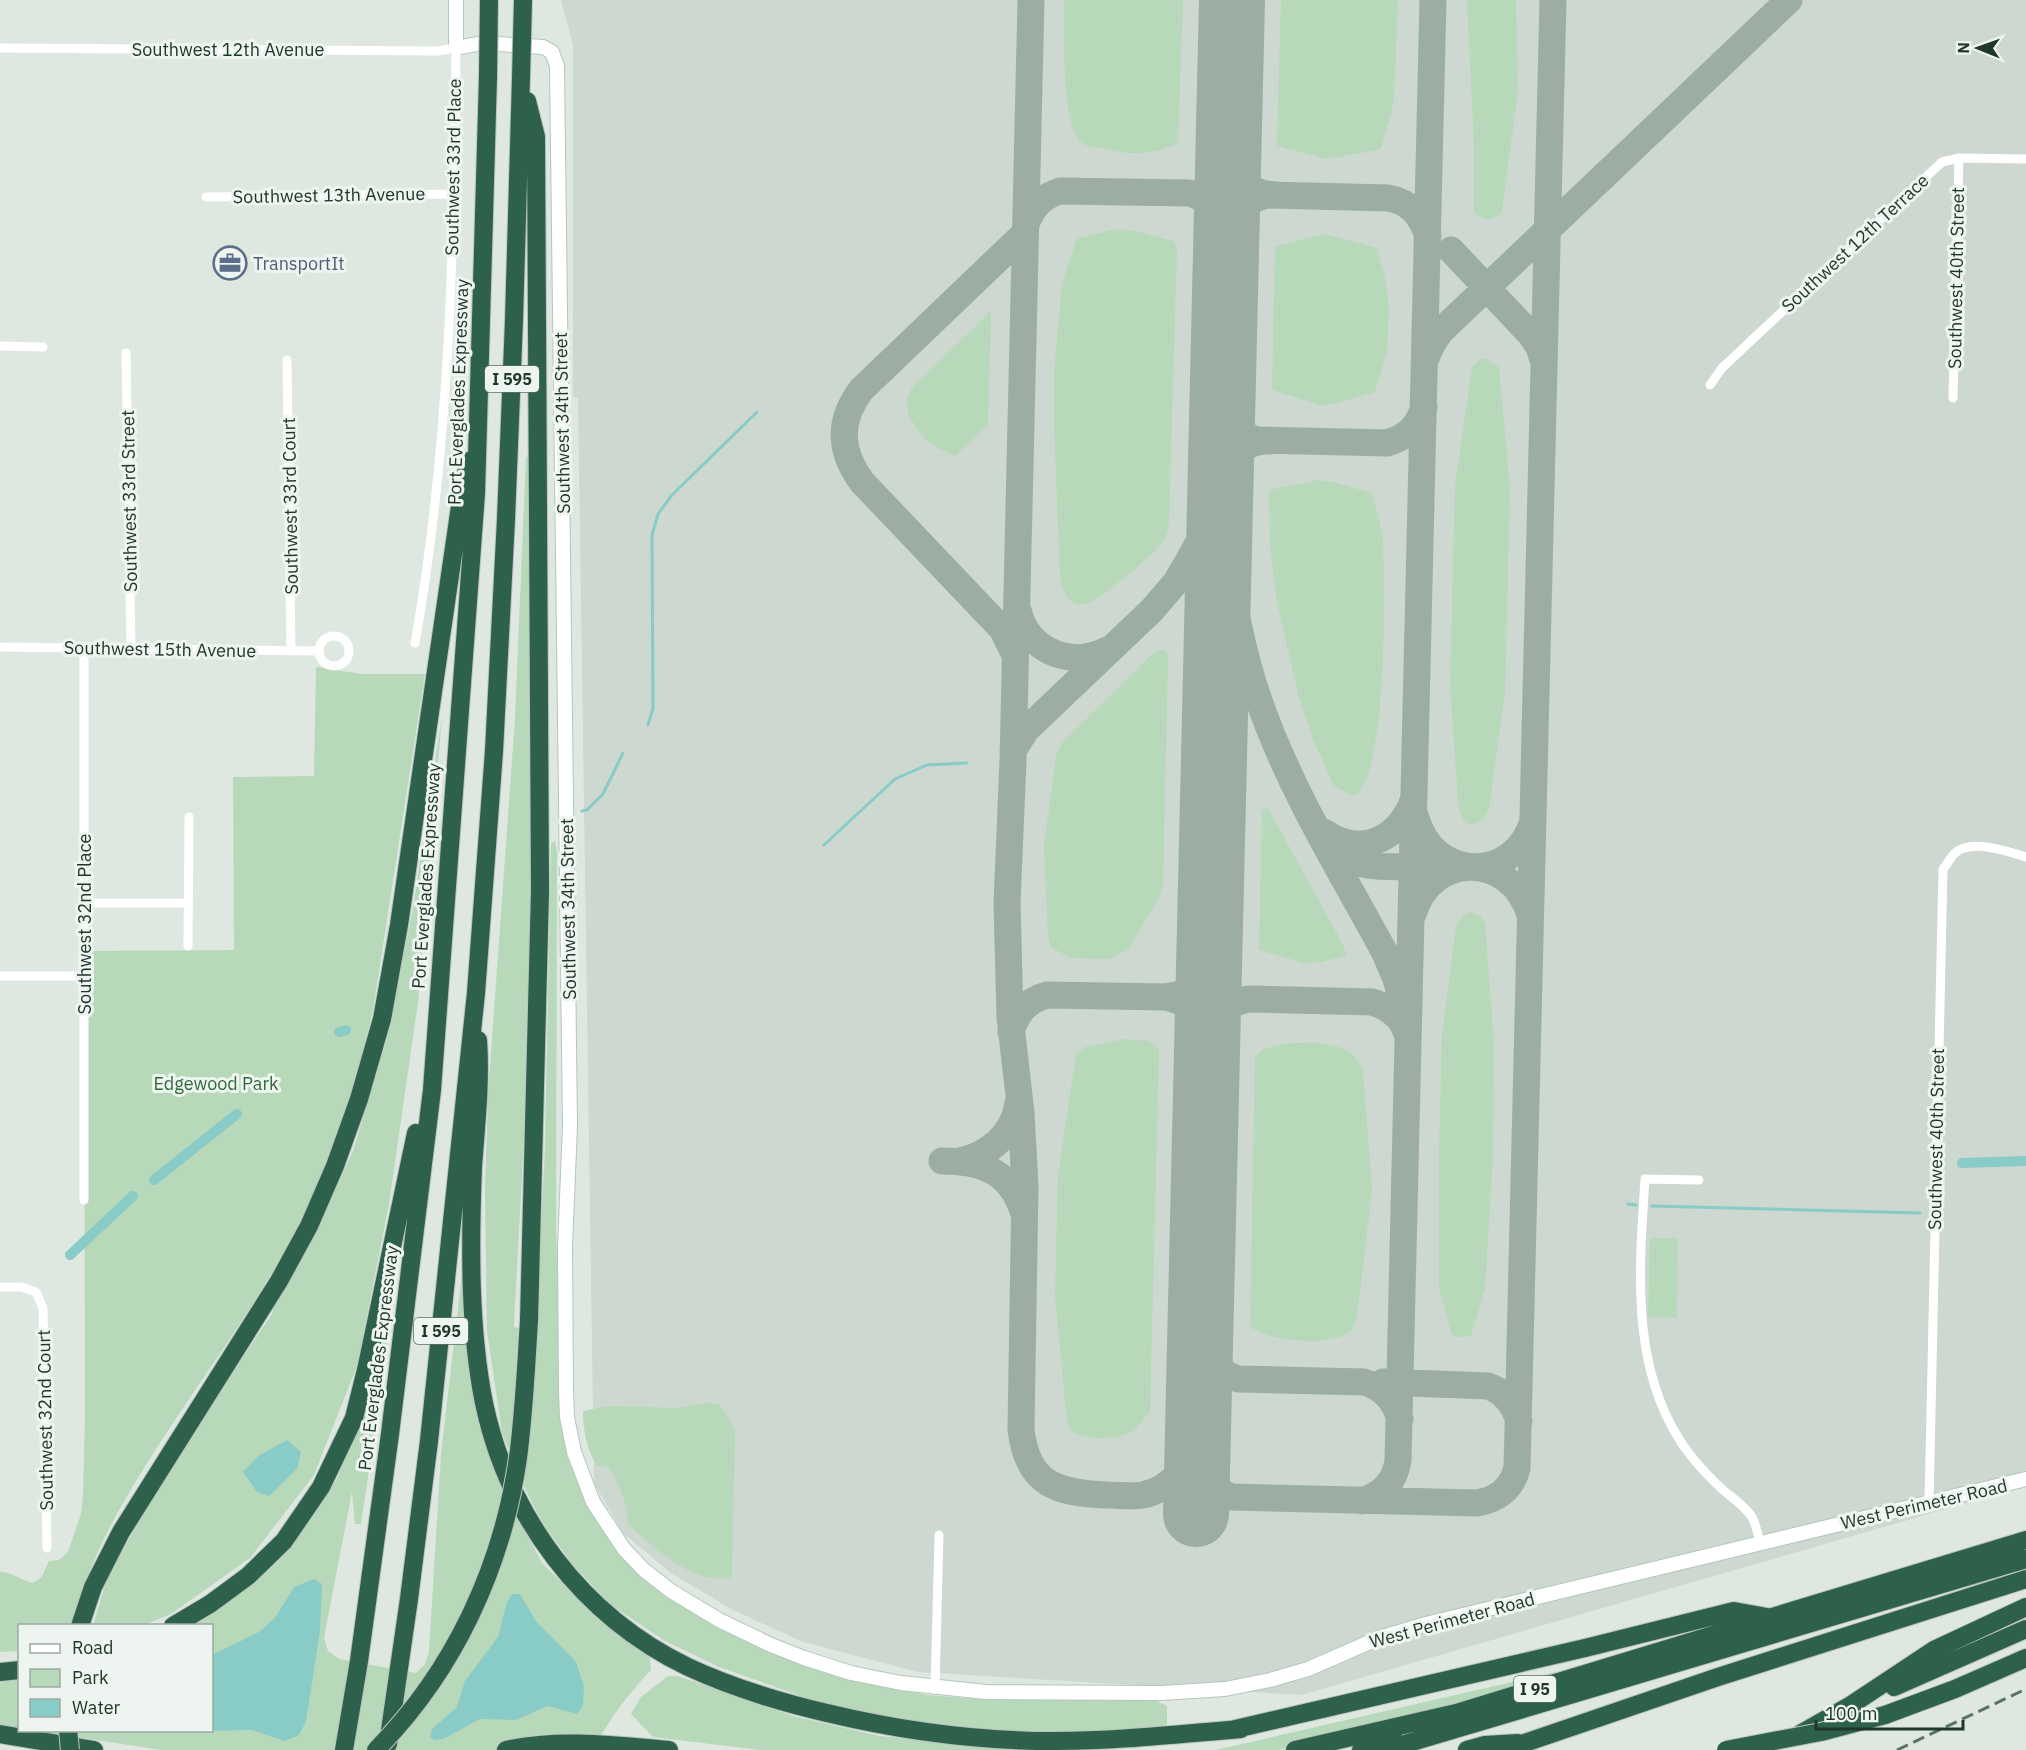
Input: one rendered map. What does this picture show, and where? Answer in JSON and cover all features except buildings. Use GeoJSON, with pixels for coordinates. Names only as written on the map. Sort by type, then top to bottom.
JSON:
{"type":"FeatureCollection","features":[{"type":"Feature","properties":{"kind":"highway","name":"Port Everglades Expressway"},"geometry":{"type":"LineString","coordinates":[[344,1750],[359,1661],[390,1434],[432,1090],[474,516],[479,419],[489,0]]}},
{"type":"Feature","properties":{"kind":"highway","name":"I 595"},"geometry":{"type":"LineString","coordinates":[[387,1750],[400,1668],[430,1430],[476,993],[494,751],[506,519],[523,0]]}},
{"type":"Feature","properties":{"kind":"highway"},"geometry":{"type":"LineString","coordinates":[[376,1750],[414,1707],[454,1647],[479,1598],[493,1561],[509,1504],[518,1460],[524,1405],[529,1321],[540,891],[536,136],[521,78]]}},
{"type":"Feature","properties":{"kind":"highway"},"geometry":{"type":"LineString","coordinates":[[81,1624],[93,1587],[121,1532],[290,1262],[309,1226],[335,1166],[359,1099],[382,1019],[463,486],[479,419]]}},
{"type":"Feature","properties":{"kind":"highway"},"geometry":{"type":"LineString","coordinates":[[476,993],[480,1068],[473,1174],[472,1250],[475,1331],[480,1383],[489,1426],[501,1465],[521,1507],[557,1562],[588,1596],[634,1635],[695,1670],[769,1697],[867,1722],[963,1736],[1056,1741],[1136,1738],[1240,1729]]}},
{"type":"Feature","properties":{"kind":"highway"},"geometry":{"type":"LineString","coordinates":[[176,1624],[210,1604],[248,1575],[284,1541],[321,1487],[354,1418],[419,1119],[432,1090]]}},
{"type":"Feature","properties":{"kind":"highway","name":"I 95"},"geometry":{"type":"LineString","coordinates":[[1295,1750],[1456,1713],[2026,1540]]}},
{"type":"Feature","properties":{"kind":"highway"},"geometry":{"type":"LineString","coordinates":[[1385,1750],[2026,1558]]}},
{"type":"Feature","properties":{"kind":"highway"},"geometry":{"type":"LineString","coordinates":[[1467,1750],[1485,1745],[1529,1746],[1718,1677],[2026,1579]]}},
{"type":"Feature","properties":{"kind":"highway"},"geometry":{"type":"LineString","coordinates":[[1504,1750],[1529,1746],[2026,1587]]}},
{"type":"Feature","properties":{"kind":"highway"},"geometry":{"type":"LineString","coordinates":[[1773,1750],[1851,1705],[1934,1650],[2026,1607]]}},
{"type":"Feature","properties":{"kind":"highway"},"geometry":{"type":"LineString","coordinates":[[1119,1750],[1240,1729],[1734,1611],[1772,1618]]}},
{"type":"Feature","properties":{"kind":"highway"},"geometry":{"type":"LineString","coordinates":[[1851,1705],[2026,1629]]}},
{"type":"Feature","properties":{"kind":"highway"},"geometry":{"type":"LineString","coordinates":[[1726,1750],[1821,1732],[1885,1715],[1955,1689],[2026,1658]]}},
{"type":"Feature","properties":{"kind":"highway"},"geometry":{"type":"LineString","coordinates":[[0,1672],[18,1670]]}},
{"type":"Feature","properties":{"kind":"highway"},"geometry":{"type":"LineString","coordinates":[[68,1732],[69,1750]]}},
{"type":"Feature","properties":{"kind":"highway"},"geometry":{"type":"LineString","coordinates":[[0,1734],[94,1750]]}},
{"type":"Feature","properties":{"kind":"highway"},"geometry":{"type":"LineString","coordinates":[[1361,1750],[1435,1736]]}},
{"type":"Feature","properties":{"kind":"highway"},"geometry":{"type":"LineString","coordinates":[[506,1750],[578,1743],[669,1750]]}},
{"type":"Feature","properties":{"kind":"street"},"geometry":{"type":"LineString","coordinates":[[456,0],[456,48]]}},
{"type":"Feature","properties":{"kind":"street","name":"Southwest 34th Street"},"geometry":{"type":"LineString","coordinates":[[456,48],[482,43],[543,47],[555,57],[557,78],[570,1126],[565,1246],[567,1417],[574,1452],[587,1489],[599,1513],[624,1549],[644,1570],[671,1591],[719,1620],[771,1645]]}},
{"type":"Feature","properties":{"kind":"street","name":"Southwest 12th Avenue"},"geometry":{"type":"LineString","coordinates":[[0,48],[437,51],[456,48]]}},
{"type":"Feature","properties":{"kind":"street","name":"Southwest 33rd Place"},"geometry":{"type":"LineString","coordinates":[[415,644],[438,482],[450,287],[456,48]]}},
{"type":"Feature","properties":{"kind":"street","name":"Southwest 12th Terrace"},"geometry":{"type":"LineString","coordinates":[[1710,385],[1722,368],[1942,162],[1959,158],[2026,159]]}},
{"type":"Feature","properties":{"kind":"street","name":"Southwest 40th Street"},"geometry":{"type":"LineString","coordinates":[[1953,398],[1959,158]]}},
{"type":"Feature","properties":{"kind":"street","name":"Southwest 13th Avenue"},"geometry":{"type":"LineString","coordinates":[[206,197],[453,194]]}},
{"type":"Feature","properties":{"kind":"street"},"geometry":{"type":"LineString","coordinates":[[0,346],[43,347]]}},
{"type":"Feature","properties":{"kind":"street","name":"Southwest 33rd Street"},"geometry":{"type":"LineString","coordinates":[[126,353],[131,648]]}},
{"type":"Feature","properties":{"kind":"street","name":"Southwest 33rd Court"},"geometry":{"type":"LineString","coordinates":[[287,360],[291,651]]}},
{"type":"Feature","properties":{"kind":"street","name":"Southwest 15th Avenue"},"geometry":{"type":"LineString","coordinates":[[0,647],[319,651]]}},
{"type":"Feature","properties":{"kind":"street","name":"Southwest 32nd Place"},"geometry":{"type":"LineString","coordinates":[[84,648],[84,1200]]}},
{"type":"Feature","properties":{"kind":"street"},"geometry":{"type":"LineString","coordinates":[[188,946],[189,817]]}},
{"type":"Feature","properties":{"kind":"street","name":"Southwest 40th Street"},"geometry":{"type":"LineString","coordinates":[[1929,1503],[1943,869],[1954,853],[1967,846],[2001,848],[2026,857]]}},
{"type":"Feature","properties":{"kind":"street"},"geometry":{"type":"LineString","coordinates":[[84,903],[188,903]]}},
{"type":"Feature","properties":{"kind":"street"},"geometry":{"type":"LineString","coordinates":[[0,976],[84,976]]}},
{"type":"Feature","properties":{"kind":"street"},"geometry":{"type":"LineString","coordinates":[[1699,1180],[1645,1179],[1641,1312],[1645,1346],[1651,1376],[1667,1416],[1685,1448],[1721,1488],[1746,1509],[1755,1524],[1760,1543]]}},
{"type":"Feature","properties":{"kind":"street","name":"Southwest 32nd Court"},"geometry":{"type":"LineString","coordinates":[[0,1287],[21,1287],[36,1292],[43,1308],[47,1548]]}},
{"type":"Feature","properties":{"kind":"street","name":"West Perimeter Road"},"geometry":{"type":"LineString","coordinates":[[771,1645],[851,1673],[935,1688],[986,1692],[1170,1693],[1240,1687],[1308,1669],[1379,1638],[1409,1628],[2026,1479]]}},
{"type":"Feature","properties":{"kind":"street"},"geometry":{"type":"LineString","coordinates":[[935,1688],[939,1535]]}},
{"type":"Feature","properties":{"kind":"shaded area"},"geometry":{"type":"Polygon","coordinates":[[[561,0],[2026,0],[2026,1486],[1301,1695],[918,1672],[803,1642],[733,1610],[671,1573],[623,1533],[594,1483],[578,398],[573,397],[573,45],[561,0]]]}},
{"type":"Feature","properties":{"kind":"green space"},"geometry":{"type":"Polygon","coordinates":[[[1064,0],[1183,0],[1178,143],[1154,151],[1136,153],[1090,147],[1080,141],[1069,114],[1064,52],[1064,0]]]}},
{"type":"Feature","properties":{"kind":"green space"},"geometry":{"type":"Polygon","coordinates":[[[1281,0],[1398,0],[1394,97],[1381,148],[1378,150],[1326,159],[1277,146],[1281,0]]]}},
{"type":"Feature","properties":{"kind":"green space"},"geometry":{"type":"Polygon","coordinates":[[[1467,0],[1516,0],[1518,89],[1502,212],[1491,219],[1480,217],[1474,211],[1474,144],[1467,0]]]}},
{"type":"Feature","properties":{"kind":"green space"},"geometry":{"type":"Polygon","coordinates":[[[1117,229],[1135,231],[1173,241],[1177,248],[1169,522],[1163,541],[1145,560],[1102,595],[1085,604],[1077,604],[1070,600],[1060,578],[1054,373],[1062,283],[1079,238],[1117,229]]]}},
{"type":"Feature","properties":{"kind":"green space"},"geometry":{"type":"Polygon","coordinates":[[[1325,234],[1377,248],[1385,278],[1389,308],[1387,351],[1375,392],[1334,404],[1321,405],[1272,390],[1275,246],[1325,234]]]}},
{"type":"Feature","properties":{"kind":"green space"},"geometry":{"type":"Polygon","coordinates":[[[991,311],[988,425],[955,456],[934,446],[924,438],[908,415],[907,398],[912,388],[991,311]]]}},
{"type":"Feature","properties":{"kind":"green space"},"geometry":{"type":"Polygon","coordinates":[[[1480,359],[1487,359],[1499,367],[1510,489],[1505,692],[1489,809],[1477,823],[1469,824],[1462,817],[1458,801],[1450,685],[1455,486],[1472,367],[1480,359]]]}},
{"type":"Feature","properties":{"kind":"green space"},"geometry":{"type":"Polygon","coordinates":[[[526,457],[531,457],[533,741],[529,1040],[514,1327],[538,1333],[537,1309],[545,1147],[551,843],[555,841],[557,852],[556,1229],[563,1429],[575,1476],[602,1529],[655,1587],[707,1620],[755,1646],[840,1676],[927,1695],[991,1700],[1150,1698],[1167,1706],[1167,1724],[1154,1732],[1047,1735],[954,1728],[841,1710],[719,1667],[665,1641],[610,1604],[574,1566],[545,1527],[527,1493],[502,1433],[487,1331],[485,1190],[488,1094],[515,718],[526,457]]]}},
{"type":"Feature","properties":{"kind":"green space"},"geometry":{"type":"Polygon","coordinates":[[[1318,480],[1372,493],[1382,536],[1384,636],[1378,720],[1373,756],[1364,783],[1353,796],[1334,786],[1314,742],[1299,698],[1277,602],[1270,544],[1269,490],[1318,480]]]}},
{"type":"Feature","properties":{"kind":"green space"},"geometry":{"type":"Polygon","coordinates":[[[1165,650],[1168,655],[1163,885],[1158,900],[1129,948],[1108,959],[1070,958],[1051,947],[1048,935],[1044,847],[1056,755],[1062,743],[1152,654],[1165,650]]]}},
{"type":"Feature","properties":{"kind":"green space","name":"Edgewood Park"},"geometry":{"type":"Polygon","coordinates":[[[316,667],[362,674],[425,674],[373,1010],[351,1094],[310,1202],[276,1266],[156,1450],[111,1525],[99,1549],[70,1624],[18,1624],[18,1651],[0,1652],[0,1572],[9,1573],[33,1583],[41,1578],[49,1561],[59,1560],[68,1552],[81,1514],[85,1415],[84,951],[234,950],[233,777],[314,776],[316,667]]]}},
{"type":"Feature","properties":{"kind":"green space"},"geometry":{"type":"Polygon","coordinates":[[[442,716],[418,1002],[389,1204],[357,1366],[314,1475],[250,1558],[171,1614],[146,1624],[94,1624],[106,1582],[163,1476],[272,1314],[273,1306],[320,1224],[353,1151],[388,1035],[413,908],[442,716]]]}},
{"type":"Feature","properties":{"kind":"green space"},"geometry":{"type":"Polygon","coordinates":[[[1268,808],[1347,955],[1321,962],[1304,963],[1259,950],[1262,810],[1268,808]]]}},
{"type":"Feature","properties":{"kind":"green space"},"geometry":{"type":"Polygon","coordinates":[[[1471,912],[1479,915],[1485,923],[1494,1043],[1493,1155],[1485,1288],[1471,1336],[1460,1337],[1452,1335],[1439,1288],[1442,1034],[1456,927],[1466,914],[1471,912]]]}},
{"type":"Feature","properties":{"kind":"green space"},"geometry":{"type":"Polygon","coordinates":[[[1125,1039],[1148,1041],[1159,1050],[1150,1411],[1136,1428],[1125,1435],[1092,1438],[1072,1431],[1068,1425],[1066,1413],[1055,1295],[1058,1175],[1076,1055],[1085,1047],[1125,1039]]]}},
{"type":"Feature","properties":{"kind":"green space"},"geometry":{"type":"Polygon","coordinates":[[[1295,1043],[1326,1044],[1344,1049],[1359,1061],[1363,1071],[1372,1190],[1358,1308],[1351,1331],[1327,1340],[1283,1339],[1270,1336],[1250,1326],[1255,1058],[1267,1048],[1295,1043]]]}},
{"type":"Feature","properties":{"kind":"green space"},"geometry":{"type":"Polygon","coordinates":[[[1650,1238],[1678,1238],[1677,1318],[1648,1317],[1650,1238]]]}},
{"type":"Feature","properties":{"kind":"green space"},"geometry":{"type":"Polygon","coordinates":[[[464,1273],[467,1354],[479,1426],[519,1519],[542,1563],[602,1622],[650,1658],[651,1670],[619,1708],[605,1728],[594,1750],[161,1750],[44,1732],[213,1732],[213,1624],[192,1624],[251,1583],[302,1531],[337,1479],[373,1376],[385,1334],[387,1334],[387,1348],[361,1524],[355,1524],[352,1492],[324,1638],[328,1651],[339,1659],[416,1673],[425,1664],[429,1652],[441,1454],[462,1274],[464,1273]]]}},
{"type":"Feature","properties":{"kind":"green space"},"geometry":{"type":"Polygon","coordinates":[[[705,1403],[719,1404],[735,1430],[732,1577],[717,1578],[689,1571],[663,1554],[628,1524],[625,1502],[616,1481],[609,1467],[597,1466],[588,1447],[585,1433],[583,1411],[608,1406],[677,1408],[705,1403]]]}},
{"type":"Feature","properties":{"kind":"green space"},"geometry":{"type":"Polygon","coordinates":[[[1582,1666],[1503,1696],[1289,1748],[1216,1750],[1582,1666]]]}},
{"type":"Feature","properties":{"kind":"green space"},"geometry":{"type":"Polygon","coordinates":[[[668,1676],[678,1676],[793,1716],[879,1736],[1020,1750],[760,1750],[653,1737],[631,1714],[641,1697],[668,1676]]]}},
{"type":"Feature","properties":{"kind":"green space"},"geometry":{"type":"Polygon","coordinates":[[[18,1679],[18,1728],[0,1725],[0,1680],[18,1679]]]}},
{"type":"Feature","properties":{"kind":"water"},"geometry":{"type":"Polygon","coordinates":[[[287,1440],[301,1452],[297,1469],[269,1496],[257,1492],[243,1472],[258,1456],[287,1440]]]}},
{"type":"Feature","properties":{"kind":"water"},"geometry":{"type":"Polygon","coordinates":[[[314,1579],[322,1584],[320,1631],[306,1721],[299,1735],[285,1741],[252,1730],[213,1731],[213,1655],[259,1632],[275,1618],[294,1587],[314,1579]]]}},
{"type":"Feature","properties":{"kind":"water"},"geometry":{"type":"Polygon","coordinates":[[[512,1594],[520,1594],[535,1620],[576,1662],[584,1686],[583,1706],[577,1714],[548,1706],[516,1720],[480,1719],[443,1739],[430,1738],[432,1729],[457,1707],[465,1681],[498,1637],[507,1602],[512,1594]]]}},
{"type":"Feature","properties":{"kind":"waterway"},"geometry":{"type":"LineString","coordinates":[[648,725],[653,708],[652,535],[658,514],[672,495],[757,412]]}},
{"type":"Feature","properties":{"kind":"waterway"},"geometry":{"type":"LineString","coordinates":[[582,811],[587,810],[603,794],[623,753]]}},
{"type":"Feature","properties":{"kind":"waterway"},"geometry":{"type":"LineString","coordinates":[[824,845],[895,779],[927,765],[967,763]]}},
{"type":"Feature","properties":{"kind":"waterway"},"geometry":{"type":"LineString","coordinates":[[339,1032],[346,1030]]}},
{"type":"Feature","properties":{"kind":"waterway"},"geometry":{"type":"LineString","coordinates":[[154,1180],[237,1114]]}},
{"type":"Feature","properties":{"kind":"waterway"},"geometry":{"type":"LineString","coordinates":[[1962,1163],[2026,1161]]}},
{"type":"Feature","properties":{"kind":"waterway"},"geometry":{"type":"LineString","coordinates":[[70,1255],[133,1196]]}},
{"type":"Feature","properties":{"kind":"waterway"},"geometry":{"type":"LineString","coordinates":[[1628,1204],[1636,1205]]}},
{"type":"Feature","properties":{"kind":"waterway"},"geometry":{"type":"LineString","coordinates":[[1652,1206],[1920,1213]]}},
{"type":"Feature","properties":{"kind":"taxiway"},"geometry":{"type":"LineString","coordinates":[[1031,0],[1013,761],[1007,903],[1010,1017],[1021,1113],[1025,1186],[1021,1429],[1024,1448],[1030,1463],[1048,1482],[1073,1492],[1107,1495],[1143,1495],[1162,1487],[1171,1481],[1184,1466],[1190,1457],[1196,1437]]}},
{"type":"Feature","properties":{"kind":"taxiway"},"geometry":{"type":"LineString","coordinates":[[1362,1501],[1376,1495],[1387,1486],[1394,1475],[1398,1460],[1433,0]]}},
{"type":"Feature","properties":{"kind":"taxiway"},"geometry":{"type":"LineString","coordinates":[[1198,1419],[1199,1455],[1205,1475],[1210,1483],[1231,1497],[1477,1503],[1503,1492],[1511,1482],[1517,1468],[1553,0]]}},
{"type":"Feature","properties":{"kind":"taxiway"},"geometry":{"type":"LineString","coordinates":[[1426,358],[1440,332],[1789,0]]}},
{"type":"Feature","properties":{"kind":"taxiway"},"geometry":{"type":"LineString","coordinates":[[1229,156],[1246,185],[1259,192],[1277,195]]}},
{"type":"Feature","properties":{"kind":"taxiway"},"geometry":{"type":"LineString","coordinates":[[1026,224],[1038,203],[1060,191],[1189,193],[1207,202],[1227,230]]}},
{"type":"Feature","properties":{"kind":"taxiway"},"geometry":{"type":"LineString","coordinates":[[1227,230],[1242,207],[1267,195],[1388,198],[1403,203],[1414,211],[1428,236]]}},
{"type":"Feature","properties":{"kind":"taxiway"},"geometry":{"type":"LineString","coordinates":[[1014,653],[1002,629],[862,482],[849,459],[844,436],[848,413],[861,390],[1025,233]]}},
{"type":"Feature","properties":{"kind":"taxiway"},"geometry":{"type":"LineString","coordinates":[[1451,250],[1531,335],[1539,347],[1543,360]]}},
{"type":"Feature","properties":{"kind":"taxiway"},"geometry":{"type":"LineString","coordinates":[[1223,402],[1232,423],[1251,438],[1258,440],[1387,443],[1411,430],[1424,407]]}},
{"type":"Feature","properties":{"kind":"taxiway"},"geometry":{"type":"LineString","coordinates":[[1221,472],[1241,449],[1254,443],[1270,441]]}},
{"type":"Feature","properties":{"kind":"taxiway"},"geometry":{"type":"LineString","coordinates":[[1013,751],[1026,730],[1152,610],[1176,582],[1205,529],[1221,478]]}},
{"type":"Feature","properties":{"kind":"taxiway"},"geometry":{"type":"LineString","coordinates":[[1220,517],[1241,638],[1254,686],[1274,741],[1303,803],[1385,953],[1403,1004]]}},
{"type":"Feature","properties":{"kind":"taxiway"},"geometry":{"type":"LineString","coordinates":[[1018,610],[1030,636],[1052,652],[1079,657],[1107,650]]}},
{"type":"Feature","properties":{"kind":"taxiway"},"geometry":{"type":"LineString","coordinates":[[1324,832],[1338,840],[1352,844],[1365,844],[1378,840],[1400,824],[1414,798]]}},
{"type":"Feature","properties":{"kind":"taxiway"},"geometry":{"type":"LineString","coordinates":[[1416,818],[1425,839],[1439,854],[1455,863],[1474,867],[1492,864],[1509,856],[1523,842],[1533,821]]}},
{"type":"Feature","properties":{"kind":"taxiway"},"geometry":{"type":"LineString","coordinates":[[1328,846],[1338,855],[1363,864],[1390,867],[1431,866]]}},
{"type":"Feature","properties":{"kind":"taxiway"},"geometry":{"type":"LineString","coordinates":[[1413,914],[1423,893],[1437,879],[1453,870],[1472,867],[1490,870],[1506,879],[1520,894],[1530,915]]}},
{"type":"Feature","properties":{"kind":"taxiway"},"geometry":{"type":"LineString","coordinates":[[1166,997],[1185,992],[1197,983],[1210,951]]}},
{"type":"Feature","properties":{"kind":"taxiway"},"geometry":{"type":"LineString","coordinates":[[1011,1032],[1023,1009],[1033,1001],[1047,995],[1166,997],[1185,1004],[1197,1015],[1203,1030],[1206,1050]]}},
{"type":"Feature","properties":{"kind":"taxiway"},"geometry":{"type":"LineString","coordinates":[[1207,1058],[1210,1033],[1216,1018],[1227,1007],[1248,999],[1372,1002],[1394,1013],[1402,1022],[1407,1034]]}},
{"type":"Feature","properties":{"kind":"taxiway"},"geometry":{"type":"LineString","coordinates":[[960,1161],[981,1154],[998,1141],[1011,1124],[1018,1103]]}},
{"type":"Feature","properties":{"kind":"taxiway"},"geometry":{"type":"LineString","coordinates":[[942,1161],[969,1163],[992,1171],[1010,1186],[1023,1211]]}},
{"type":"Feature","properties":{"kind":"taxiway"},"geometry":{"type":"LineString","coordinates":[[1201,1332],[1212,1362],[1229,1376],[1238,1379],[1364,1382],[1387,1395],[1400,1419]]}},
{"type":"Feature","properties":{"kind":"taxiway"},"geometry":{"type":"LineString","coordinates":[[1383,1382],[1488,1386],[1508,1400],[1519,1421]]}},
{"type":"Feature","properties":{"kind":"runway"},"geometry":{"type":"LineString","coordinates":[[1196,1514],[1232,0]]}},
{"type":"Feature","properties":{"kind":"railway"},"geometry":{"type":"LineString","coordinates":[[1897,1750],[2026,1689]]}},
{"type":"Feature","properties":{"kind":"place","name":"TransportIt"},"geometry":{"type":"Point","coordinates":[230,263]}}]}
